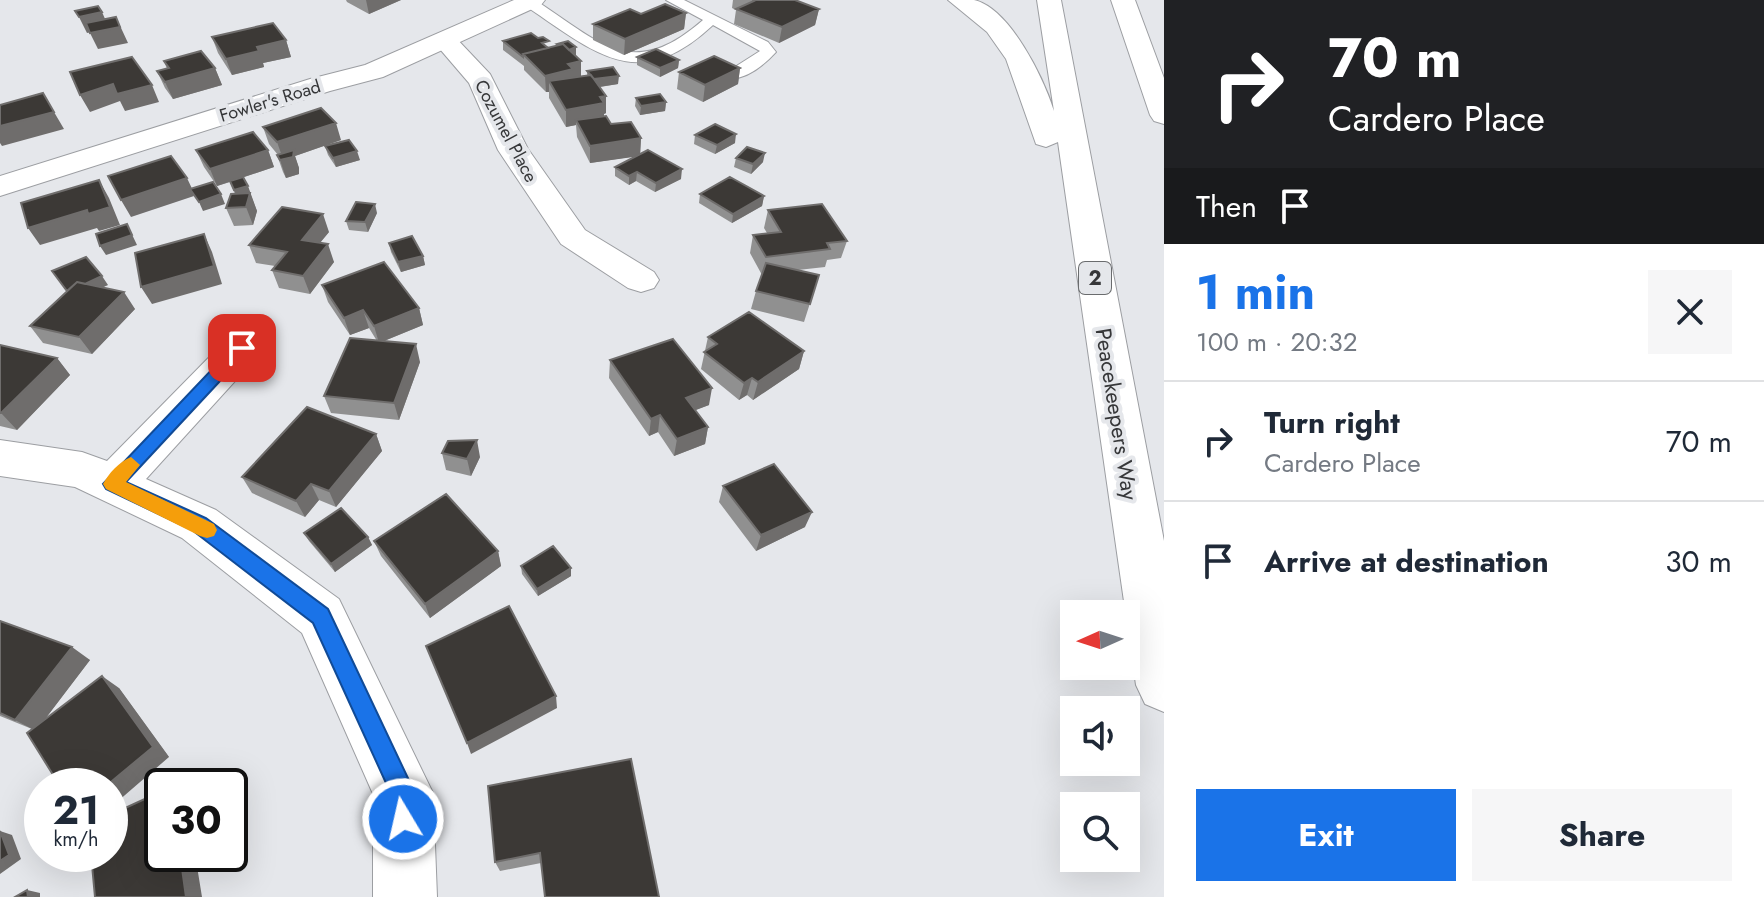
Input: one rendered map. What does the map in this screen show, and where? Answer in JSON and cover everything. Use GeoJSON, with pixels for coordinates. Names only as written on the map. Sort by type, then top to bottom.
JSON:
{"type":"FeatureCollection","features":[{"type":"Feature","properties":{"kind":"main road"},"geometry":{"type":"LineString","coordinates":[[960,0],[994,26],[1018,53],[1032,80],[1140,557]]}},
{"type":"Feature","properties":{"kind":"main road","name":"Peacekeepers Way"},"geometry":{"type":"LineString","coordinates":[[1049,0],[1140,557],[1164,685]]}},
{"type":"Feature","properties":{"kind":"main road"},"geometry":{"type":"LineString","coordinates":[[1123,0],[1164,115]]}},
{"type":"Feature","properties":{"kind":"main road","name":"Fowler's Road"},"geometry":{"type":"LineString","coordinates":[[0,186],[320,85],[374,71],[531,1]]}},
{"type":"Feature","properties":{"kind":"main road","name":"Cozumel Place"},"geometry":{"type":"LineString","coordinates":[[445,41],[481,80],[513,150],[573,237],[641,280]]}},
{"type":"Feature","properties":{"kind":"main road"},"geometry":{"type":"LineString","coordinates":[[113,484],[242,348]]}},
{"type":"Feature","properties":{"kind":"main road"},"geometry":{"type":"LineString","coordinates":[[0,458],[82,470],[199,524],[321,616],[403,793],[405,897]]}},
{"type":"Feature","properties":{"kind":"lane"},"geometry":{"type":"LineString","coordinates":[[673,0],[763,45],[768,52],[753,65],[733,75]]}},
{"type":"Feature","properties":{"kind":"lane"},"geometry":{"type":"LineString","coordinates":[[531,1],[612,53],[631,59],[685,43],[712,19]]}},
{"type":"Feature","properties":{"kind":"building"},"geometry":{"type":"Polygon","coordinates":[[[753,0],[795,0],[819,9],[782,27],[736,9],[753,0]]]}},
{"type":"Feature","properties":{"kind":"building"},"geometry":{"type":"Polygon","coordinates":[[[665,4],[686,13],[625,39],[593,24],[630,9],[641,14],[665,4]]]}},
{"type":"Feature","properties":{"kind":"building"},"geometry":{"type":"Polygon","coordinates":[[[98,6],[102,12],[79,17],[75,11],[98,6]]]}},
{"type":"Feature","properties":{"kind":"building"},"geometry":{"type":"Polygon","coordinates":[[[116,17],[120,27],[90,33],[86,23],[116,17]]]}},
{"type":"Feature","properties":{"kind":"building"},"geometry":{"type":"Polygon","coordinates":[[[273,23],[286,40],[226,59],[212,37],[273,23]]]}},
{"type":"Feature","properties":{"kind":"building"},"geometry":{"type":"Polygon","coordinates":[[[531,33],[549,41],[542,43],[548,48],[523,54],[523,57],[503,41],[531,33]]]}},
{"type":"Feature","properties":{"kind":"building"},"geometry":{"type":"Polygon","coordinates":[[[568,41],[576,47],[569,50],[563,44],[557,44],[568,41]]]}},
{"type":"Feature","properties":{"kind":"building"},"geometry":{"type":"Polygon","coordinates":[[[563,44],[581,61],[568,64],[573,69],[545,76],[523,54],[563,44]]]}},
{"type":"Feature","properties":{"kind":"building"},"geometry":{"type":"Polygon","coordinates":[[[656,49],[679,60],[660,68],[637,57],[656,49]]]}},
{"type":"Feature","properties":{"kind":"building"},"geometry":{"type":"Polygon","coordinates":[[[201,51],[215,68],[165,82],[157,71],[169,68],[164,61],[201,51]]]}},
{"type":"Feature","properties":{"kind":"building"},"geometry":{"type":"Polygon","coordinates":[[[714,56],[740,68],[705,85],[679,72],[714,56]]]}},
{"type":"Feature","properties":{"kind":"building"},"geometry":{"type":"Polygon","coordinates":[[[132,57],[152,85],[117,94],[113,84],[80,95],[70,72],[132,57]]]}},
{"type":"Feature","properties":{"kind":"building"},"geometry":{"type":"Polygon","coordinates":[[[613,67],[619,76],[594,79],[587,71],[613,67]]]}},
{"type":"Feature","properties":{"kind":"building"},"geometry":{"type":"Polygon","coordinates":[[[591,75],[606,96],[600,97],[604,103],[566,110],[549,81],[591,75]]]}},
{"type":"Feature","properties":{"kind":"building"},"geometry":{"type":"Polygon","coordinates":[[[43,93],[54,112],[0,126],[0,105],[43,93]]]}},
{"type":"Feature","properties":{"kind":"building"},"geometry":{"type":"Polygon","coordinates":[[[660,94],[666,102],[641,106],[636,98],[660,94]]]}},
{"type":"Feature","properties":{"kind":"building"},"geometry":{"type":"Polygon","coordinates":[[[321,108],[336,123],[277,142],[263,127],[321,108]]]}},
{"type":"Feature","properties":{"kind":"building"},"geometry":{"type":"Polygon","coordinates":[[[606,116],[611,124],[631,122],[641,138],[590,146],[576,120],[606,116]]]}},
{"type":"Feature","properties":{"kind":"building"},"geometry":{"type":"Polygon","coordinates":[[[715,124],[736,134],[717,145],[695,135],[715,124]]]}},
{"type":"Feature","properties":{"kind":"building"},"geometry":{"type":"Polygon","coordinates":[[[253,132],[268,150],[210,169],[196,150],[253,132]]]}},
{"type":"Feature","properties":{"kind":"building"},"geometry":{"type":"Polygon","coordinates":[[[349,140],[357,151],[333,158],[325,146],[349,140]]]}},
{"type":"Feature","properties":{"kind":"building"},"geometry":{"type":"Polygon","coordinates":[[[747,147],[765,153],[753,164],[736,158],[747,147]]]}},
{"type":"Feature","properties":{"kind":"building"},"geometry":{"type":"Polygon","coordinates":[[[294,150],[293,157],[280,160],[277,155],[294,150]]]}},
{"type":"Feature","properties":{"kind":"building"},"geometry":{"type":"Polygon","coordinates":[[[648,150],[682,169],[656,183],[637,172],[629,176],[615,167],[648,150]]]}},
{"type":"Feature","properties":{"kind":"building"},"geometry":{"type":"Polygon","coordinates":[[[171,156],[187,178],[121,200],[108,176],[171,156]]]}},
{"type":"Feature","properties":{"kind":"building"},"geometry":{"type":"Polygon","coordinates":[[[243,177],[248,186],[234,190],[230,181],[243,177]]]}},
{"type":"Feature","properties":{"kind":"building"},"geometry":{"type":"Polygon","coordinates":[[[730,177],[764,196],[733,214],[700,194],[730,177]]]}},
{"type":"Feature","properties":{"kind":"building"},"geometry":{"type":"Polygon","coordinates":[[[99,180],[110,207],[88,214],[87,210],[28,228],[21,203],[99,180]]]}},
{"type":"Feature","properties":{"kind":"building"},"geometry":{"type":"Polygon","coordinates":[[[213,182],[221,194],[199,202],[190,189],[213,182]]]}},
{"type":"Feature","properties":{"kind":"building"},"geometry":{"type":"Polygon","coordinates":[[[250,193],[246,207],[226,208],[231,194],[250,193]]]}},
{"type":"Feature","properties":{"kind":"building"},"geometry":{"type":"Polygon","coordinates":[[[356,202],[375,204],[365,222],[346,221],[356,202]]]}},
{"type":"Feature","properties":{"kind":"building"},"geometry":{"type":"Polygon","coordinates":[[[822,204],[847,241],[827,243],[830,249],[766,257],[753,235],[781,232],[768,210],[822,204]]]}},
{"type":"Feature","properties":{"kind":"building"},"geometry":{"type":"Polygon","coordinates":[[[282,207],[323,214],[302,240],[328,244],[303,276],[272,270],[287,252],[249,245],[282,207]]]}},
{"type":"Feature","properties":{"kind":"building"},"geometry":{"type":"Polygon","coordinates":[[[127,224],[132,235],[100,246],[96,234],[127,224]]]}},
{"type":"Feature","properties":{"kind":"building"},"geometry":{"type":"Polygon","coordinates":[[[204,234],[214,266],[141,287],[135,253],[204,234]]]}},
{"type":"Feature","properties":{"kind":"building"},"geometry":{"type":"Polygon","coordinates":[[[412,236],[423,256],[398,262],[389,243],[412,236]]]}},
{"type":"Feature","properties":{"kind":"building"},"geometry":{"type":"Polygon","coordinates":[[[86,257],[102,276],[85,284],[77,282],[67,291],[52,271],[86,257]]]}},
{"type":"Feature","properties":{"kind":"building"},"geometry":{"type":"Polygon","coordinates":[[[384,262],[419,308],[374,326],[363,310],[344,318],[322,285],[384,262]]]}},
{"type":"Feature","properties":{"kind":"building"},"geometry":{"type":"Polygon","coordinates":[[[766,263],[819,275],[810,304],[756,291],[766,263]]]}},
{"type":"Feature","properties":{"kind":"building"},"geometry":{"type":"Polygon","coordinates":[[[77,282],[124,292],[79,337],[30,326],[77,282]]]}},
{"type":"Feature","properties":{"kind":"building"},"geometry":{"type":"Polygon","coordinates":[[[749,312],[804,351],[758,382],[752,378],[744,383],[704,352],[717,344],[708,337],[749,312]]]}},
{"type":"Feature","properties":{"kind":"building"},"geometry":{"type":"Polygon","coordinates":[[[350,338],[416,344],[394,403],[324,396],[350,338]]]}},
{"type":"Feature","properties":{"kind":"building"},"geometry":{"type":"Polygon","coordinates":[[[673,339],[712,388],[686,398],[708,427],[677,439],[660,415],[651,419],[610,360],[673,339]]]}},
{"type":"Feature","properties":{"kind":"building"},"geometry":{"type":"Polygon","coordinates":[[[0,345],[57,358],[1,413],[0,413],[0,345]]]}},
{"type":"Feature","properties":{"kind":"building"},"geometry":{"type":"Polygon","coordinates":[[[307,407],[376,434],[329,491],[311,484],[296,501],[242,477],[307,407]]]}},
{"type":"Feature","properties":{"kind":"building"},"geometry":{"type":"Polygon","coordinates":[[[477,440],[467,459],[442,453],[448,441],[477,440]]]}},
{"type":"Feature","properties":{"kind":"building"},"geometry":{"type":"Polygon","coordinates":[[[774,464],[812,512],[761,535],[723,486],[774,464]]]}},
{"type":"Feature","properties":{"kind":"building"},"geometry":{"type":"Polygon","coordinates":[[[446,494],[498,551],[425,604],[374,541],[446,494]]]}},
{"type":"Feature","properties":{"kind":"building"},"geometry":{"type":"Polygon","coordinates":[[[341,508],[368,537],[331,564],[304,533],[341,508]]]}},
{"type":"Feature","properties":{"kind":"building"},"geometry":{"type":"Polygon","coordinates":[[[553,546],[571,568],[537,589],[521,566],[553,546]]]}},
{"type":"Feature","properties":{"kind":"building"},"geometry":{"type":"Polygon","coordinates":[[[509,606],[556,696],[467,743],[426,646],[509,606]]]}},
{"type":"Feature","properties":{"kind":"building"},"geometry":{"type":"Polygon","coordinates":[[[0,621],[72,647],[15,720],[0,713],[0,621]]]}},
{"type":"Feature","properties":{"kind":"building"},"geometry":{"type":"Polygon","coordinates":[[[102,676],[153,747],[128,768],[49,768],[27,733],[102,676]]]}},
{"type":"Feature","properties":{"kind":"building"},"geometry":{"type":"Polygon","coordinates":[[[631,759],[659,897],[545,897],[540,853],[495,862],[488,786],[631,759]]]}},
{"type":"Feature","properties":{"kind":"building"},"geometry":{"type":"Polygon","coordinates":[[[144,799],[144,872],[183,872],[186,897],[95,897],[93,872],[128,872],[128,807],[144,799]]]}},
{"type":"Feature","properties":{"kind":"building"},"geometry":{"type":"Polygon","coordinates":[[[0,831],[9,855],[0,861],[0,831]]]}},
{"type":"Feature","properties":{"kind":"building"},"geometry":{"type":"Polygon","coordinates":[[[27,890],[28,897],[15,897],[27,890]]]}},
{"type":"Feature","properties":{"kind":"slow traffic"},"geometry":{"type":"LineString","coordinates":[[131,465],[113,484],[207,530]]}},
{"type":"Feature","properties":{"kind":"route"},"geometry":{"type":"LineString","coordinates":[[242,348],[113,484],[199,524],[321,616],[403,793],[403,819]]}}]}
